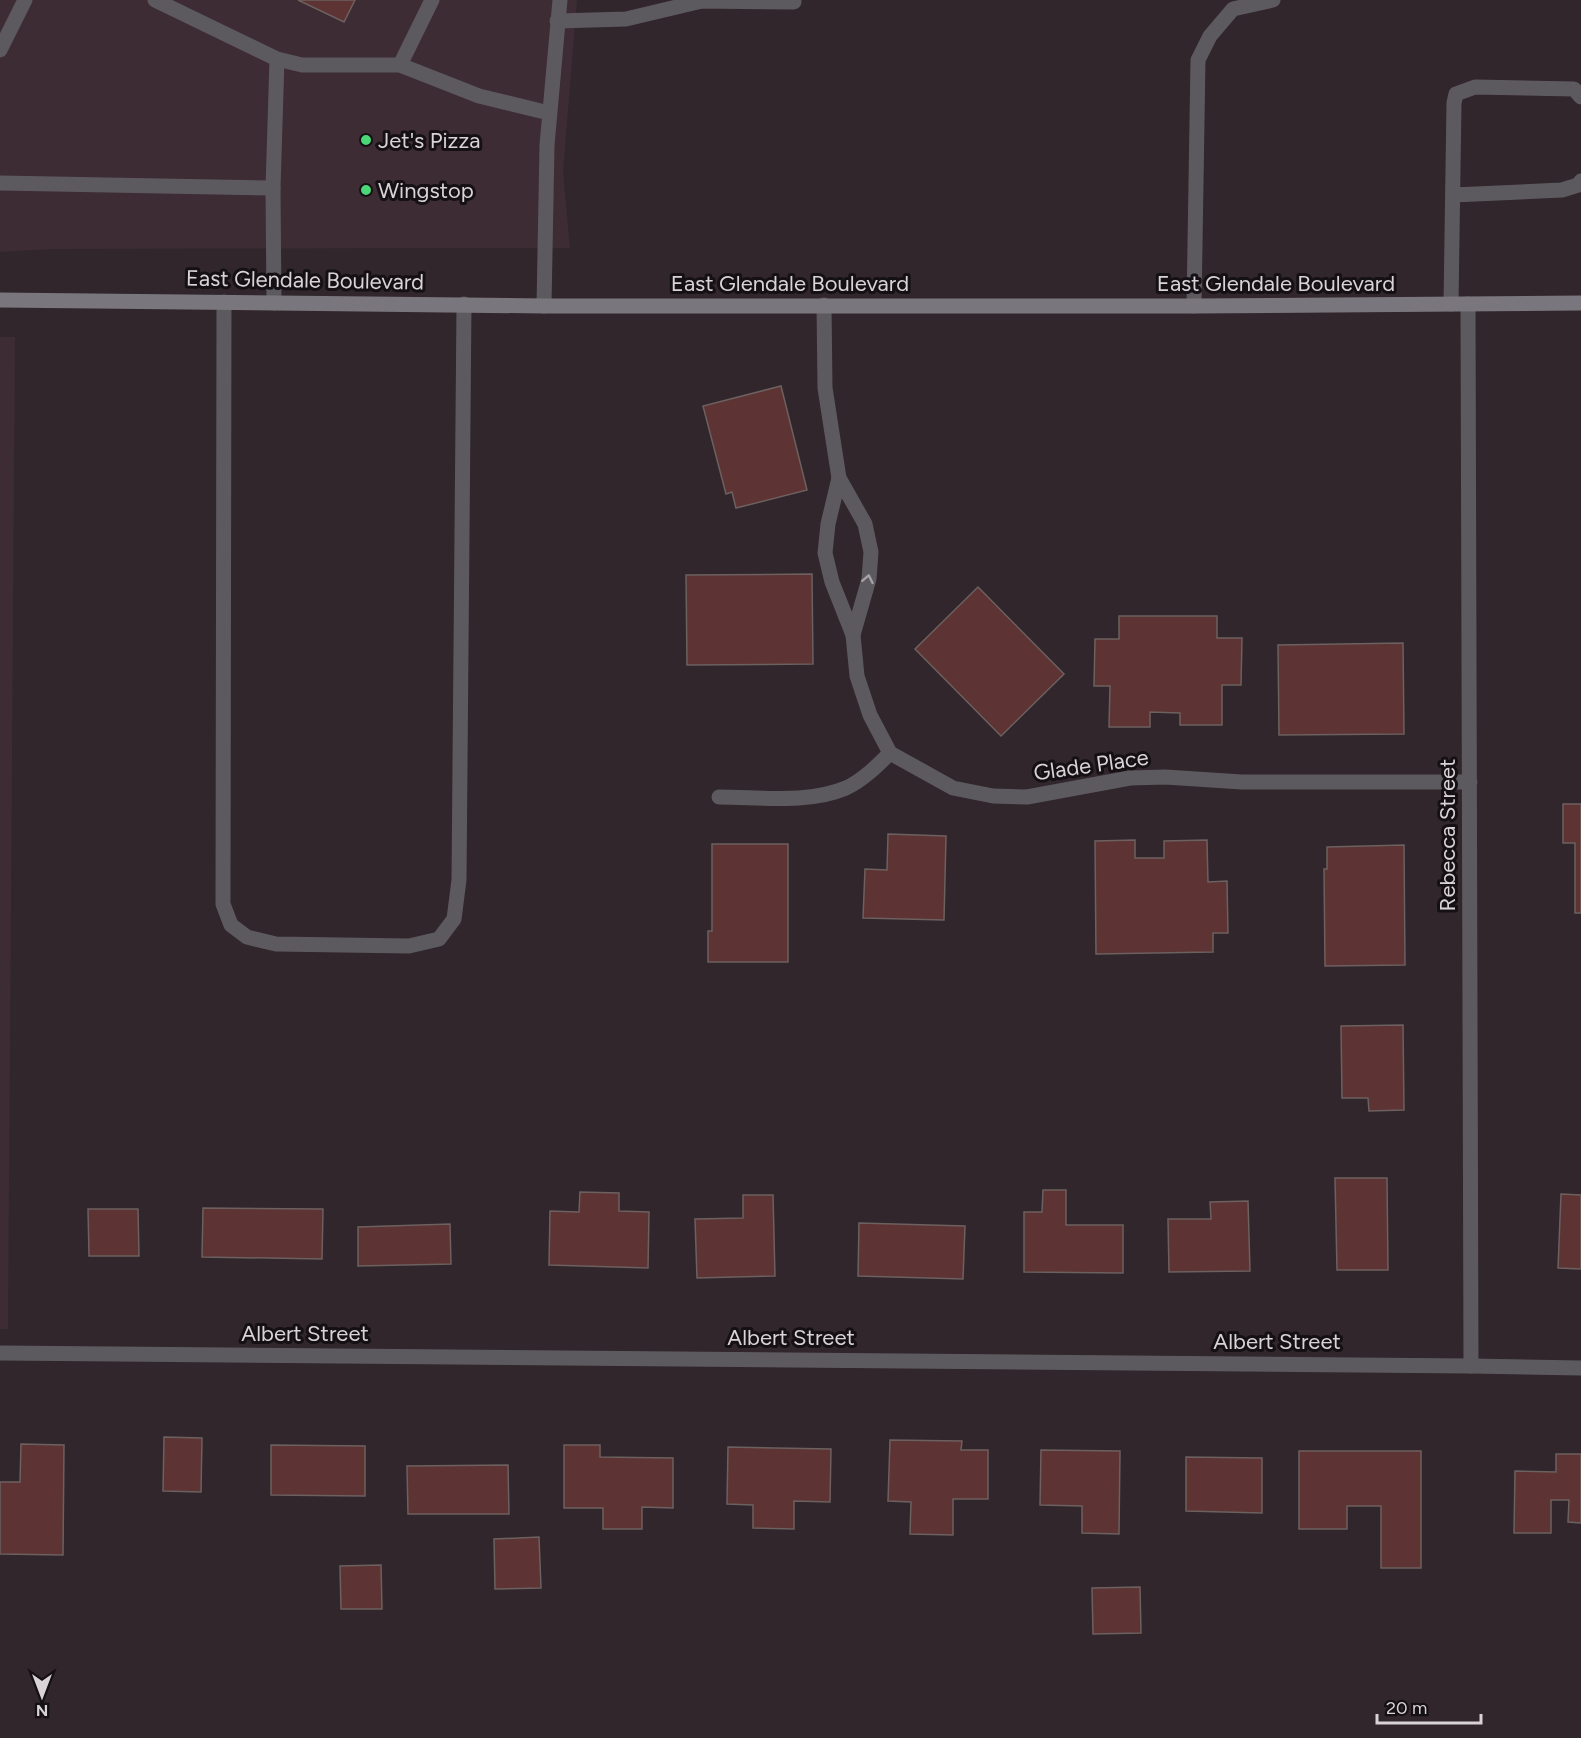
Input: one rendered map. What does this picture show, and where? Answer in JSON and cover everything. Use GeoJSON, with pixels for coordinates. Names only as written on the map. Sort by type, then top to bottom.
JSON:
{"type":"FeatureCollection","features":[{"type":"Feature","properties":{"kind":"street"},"geometry":{"type":"LineString","coordinates":[[0,50],[25,0]]}},
{"type":"Feature","properties":{"kind":"street"},"geometry":{"type":"LineString","coordinates":[[155,0],[277,59],[302,66],[400,66],[479,96],[549,113]]}},
{"type":"Feature","properties":{"kind":"street"},"geometry":{"type":"LineString","coordinates":[[400,66],[432,0]]}},
{"type":"Feature","properties":{"kind":"street"},"geometry":{"type":"LineString","coordinates":[[544,306],[547,145],[560,0]]}},
{"type":"Feature","properties":{"kind":"street"},"geometry":{"type":"LineString","coordinates":[[1194,306],[1198,60],[1210,36],[1233,9],[1273,0]]}},
{"type":"Feature","properties":{"kind":"street"},"geometry":{"type":"LineString","coordinates":[[557,21],[626,19],[702,1],[794,2]]}},
{"type":"Feature","properties":{"kind":"street"},"geometry":{"type":"LineString","coordinates":[[274,303],[273,188],[277,59]]}},
{"type":"Feature","properties":{"kind":"street"},"geometry":{"type":"LineString","coordinates":[[1451,304],[1456,94],[1475,87],[1574,89],[1581,97]]}},
{"type":"Feature","properties":{"kind":"street"},"geometry":{"type":"LineString","coordinates":[[1453,195],[1562,190],[1578,185],[1581,181]]}},
{"type":"Feature","properties":{"kind":"street"},"geometry":{"type":"LineString","coordinates":[[0,183],[273,188]]}},
{"type":"Feature","properties":{"kind":"street","name":"East Glendale Boulevard"},"geometry":{"type":"LineString","coordinates":[[0,300],[544,306],[1194,306],[1581,303]]}},
{"type":"Feature","properties":{"kind":"street"},"geometry":{"type":"LineString","coordinates":[[224,302],[223,904],[231,925],[247,937],[276,944],[409,946],[439,939],[454,919],[459,880],[464,304]]}},
{"type":"Feature","properties":{"kind":"street","name":"Rebecca Street"},"geometry":{"type":"LineString","coordinates":[[1468,304],[1471,1366]]}},
{"type":"Feature","properties":{"kind":"street"},"geometry":{"type":"LineString","coordinates":[[824,305],[825,388],[839,478],[865,524],[872,552],[869,579],[853,635]]}},
{"type":"Feature","properties":{"kind":"street"},"geometry":{"type":"LineString","coordinates":[[719,797],[789,798],[817,795],[846,788],[870,772],[890,753],[870,715],[857,676],[853,635],[832,582],[825,553],[828,524],[839,478]]}},
{"type":"Feature","properties":{"kind":"street","name":"Glade Place"},"geometry":{"type":"LineString","coordinates":[[890,753],[953,788],[993,796],[1027,797],[1130,778],[1165,777],[1242,782],[1470,782]]}},
{"type":"Feature","properties":{"kind":"street","name":"Albert Street"},"geometry":{"type":"LineString","coordinates":[[0,1353],[1581,1368]]}},
{"type":"Feature","properties":{"kind":"shaded area"},"geometry":{"type":"Polygon","coordinates":[[[0,0],[577,0],[563,172],[570,248],[53,249],[0,252],[0,0]]]}},
{"type":"Feature","properties":{"kind":"shaded area"},"geometry":{"type":"Polygon","coordinates":[[[0,337],[15,337],[8,1329],[0,1329],[0,337]]]}},
{"type":"Feature","properties":{"kind":"building"},"geometry":{"type":"Polygon","coordinates":[[[298,0],[355,0],[344,22],[298,0]]]}},
{"type":"Feature","properties":{"kind":"building"},"geometry":{"type":"Polygon","coordinates":[[[781,386],[807,490],[736,508],[732,492],[726,494],[703,406],[781,386]]]}},
{"type":"Feature","properties":{"kind":"building"},"geometry":{"type":"Polygon","coordinates":[[[812,574],[813,664],[687,665],[686,575],[812,574]]]}},
{"type":"Feature","properties":{"kind":"building"},"geometry":{"type":"Polygon","coordinates":[[[978,587],[1064,674],[1001,736],[915,649],[978,587]]]}},
{"type":"Feature","properties":{"kind":"building"},"geometry":{"type":"Polygon","coordinates":[[[1119,616],[1217,616],[1217,638],[1242,638],[1241,685],[1222,685],[1222,725],[1180,725],[1180,713],[1150,712],[1150,727],[1109,727],[1110,686],[1094,686],[1095,639],[1119,639],[1119,616]]]}},
{"type":"Feature","properties":{"kind":"building"},"geometry":{"type":"Polygon","coordinates":[[[1403,643],[1404,734],[1279,735],[1278,645],[1403,643]]]}},
{"type":"Feature","properties":{"kind":"building"},"geometry":{"type":"Polygon","coordinates":[[[1563,804],[1581,804],[1581,913],[1575,913],[1575,843],[1563,843],[1563,804]]]}},
{"type":"Feature","properties":{"kind":"building"},"geometry":{"type":"Polygon","coordinates":[[[888,834],[946,836],[944,920],[863,918],[865,869],[887,870],[888,834]]]}},
{"type":"Feature","properties":{"kind":"building"},"geometry":{"type":"Polygon","coordinates":[[[1135,840],[1135,858],[1164,858],[1164,841],[1207,840],[1208,882],[1227,881],[1228,933],[1213,933],[1213,952],[1096,954],[1095,841],[1135,840]]]}},
{"type":"Feature","properties":{"kind":"building"},"geometry":{"type":"Polygon","coordinates":[[[712,844],[788,844],[788,962],[708,962],[708,931],[712,931],[712,844]]]}},
{"type":"Feature","properties":{"kind":"building"},"geometry":{"type":"Polygon","coordinates":[[[1404,845],[1405,965],[1325,966],[1324,869],[1327,869],[1327,847],[1404,845]]]}},
{"type":"Feature","properties":{"kind":"building"},"geometry":{"type":"Polygon","coordinates":[[[1403,1025],[1404,1110],[1369,1111],[1368,1098],[1342,1098],[1341,1026],[1403,1025]]]}},
{"type":"Feature","properties":{"kind":"building"},"geometry":{"type":"Polygon","coordinates":[[[1335,1178],[1387,1178],[1388,1270],[1337,1270],[1335,1178]]]}},
{"type":"Feature","properties":{"kind":"building"},"geometry":{"type":"Polygon","coordinates":[[[1043,1190],[1066,1190],[1066,1225],[1123,1225],[1123,1273],[1024,1272],[1024,1212],[1042,1212],[1043,1190]]]}},
{"type":"Feature","properties":{"kind":"building"},"geometry":{"type":"Polygon","coordinates":[[[580,1192],[619,1193],[619,1211],[649,1212],[648,1268],[549,1265],[550,1211],[579,1212],[580,1192]]]}},
{"type":"Feature","properties":{"kind":"building"},"geometry":{"type":"Polygon","coordinates":[[[1561,1194],[1581,1195],[1581,1269],[1558,1268],[1561,1194]]]}},
{"type":"Feature","properties":{"kind":"building"},"geometry":{"type":"Polygon","coordinates":[[[743,1195],[773,1195],[775,1276],[697,1278],[695,1219],[743,1218],[743,1195]]]}},
{"type":"Feature","properties":{"kind":"building"},"geometry":{"type":"Polygon","coordinates":[[[1248,1201],[1250,1271],[1169,1272],[1168,1219],[1211,1219],[1210,1202],[1248,1201]]]}},
{"type":"Feature","properties":{"kind":"building"},"geometry":{"type":"Polygon","coordinates":[[[203,1208],[323,1209],[322,1259],[202,1257],[203,1208]]]}},
{"type":"Feature","properties":{"kind":"building"},"geometry":{"type":"Polygon","coordinates":[[[88,1209],[138,1209],[139,1256],[89,1256],[88,1209]]]}},
{"type":"Feature","properties":{"kind":"building"},"geometry":{"type":"Polygon","coordinates":[[[859,1223],[965,1226],[963,1279],[858,1276],[859,1223]]]}},
{"type":"Feature","properties":{"kind":"building"},"geometry":{"type":"Polygon","coordinates":[[[450,1224],[451,1264],[358,1266],[358,1227],[450,1224]]]}},
{"type":"Feature","properties":{"kind":"building"},"geometry":{"type":"Polygon","coordinates":[[[164,1437],[202,1438],[201,1492],[163,1491],[164,1437]]]}},
{"type":"Feature","properties":{"kind":"building"},"geometry":{"type":"Polygon","coordinates":[[[890,1440],[962,1441],[961,1450],[988,1450],[988,1499],[953,1499],[953,1535],[910,1534],[911,1502],[888,1501],[890,1440]]]}},
{"type":"Feature","properties":{"kind":"building"},"geometry":{"type":"Polygon","coordinates":[[[21,1444],[64,1445],[63,1555],[0,1554],[0,1482],[20,1482],[21,1444]]]}},
{"type":"Feature","properties":{"kind":"building"},"geometry":{"type":"Polygon","coordinates":[[[271,1445],[365,1446],[365,1496],[271,1495],[271,1445]]]}},
{"type":"Feature","properties":{"kind":"building"},"geometry":{"type":"Polygon","coordinates":[[[564,1445],[600,1445],[600,1457],[673,1458],[673,1508],[642,1507],[642,1529],[603,1529],[603,1508],[564,1508],[564,1445]]]}},
{"type":"Feature","properties":{"kind":"building"},"geometry":{"type":"Polygon","coordinates":[[[728,1447],[831,1449],[830,1502],[794,1501],[794,1529],[753,1528],[753,1505],[727,1504],[728,1447]]]}},
{"type":"Feature","properties":{"kind":"building"},"geometry":{"type":"Polygon","coordinates":[[[1041,1450],[1120,1451],[1119,1534],[1082,1533],[1082,1506],[1040,1505],[1041,1450]]]}},
{"type":"Feature","properties":{"kind":"building"},"geometry":{"type":"Polygon","coordinates":[[[1299,1451],[1421,1451],[1421,1568],[1381,1568],[1381,1506],[1347,1506],[1347,1529],[1299,1529],[1299,1451]]]}},
{"type":"Feature","properties":{"kind":"building"},"geometry":{"type":"Polygon","coordinates":[[[1556,1454],[1581,1454],[1581,1523],[1568,1522],[1569,1500],[1551,1500],[1551,1533],[1514,1533],[1515,1471],[1556,1472],[1556,1454]]]}},
{"type":"Feature","properties":{"kind":"building"},"geometry":{"type":"Polygon","coordinates":[[[1186,1457],[1262,1458],[1262,1513],[1186,1511],[1186,1457]]]}},
{"type":"Feature","properties":{"kind":"building"},"geometry":{"type":"Polygon","coordinates":[[[508,1465],[509,1514],[408,1514],[407,1466],[508,1465]]]}},
{"type":"Feature","properties":{"kind":"building"},"geometry":{"type":"Polygon","coordinates":[[[539,1537],[541,1588],[495,1589],[494,1539],[539,1537]]]}},
{"type":"Feature","properties":{"kind":"building"},"geometry":{"type":"Polygon","coordinates":[[[381,1565],[382,1609],[341,1609],[340,1566],[381,1565]]]}},
{"type":"Feature","properties":{"kind":"building"},"geometry":{"type":"Polygon","coordinates":[[[1140,1587],[1141,1633],[1093,1634],[1092,1588],[1140,1587]]]}},
{"type":"Feature","properties":{"kind":"place","name":"Jet's Pizza"},"geometry":{"type":"Point","coordinates":[366,140]}},
{"type":"Feature","properties":{"kind":"place","name":"Wingstop"},"geometry":{"type":"Point","coordinates":[366,190]}}]}
